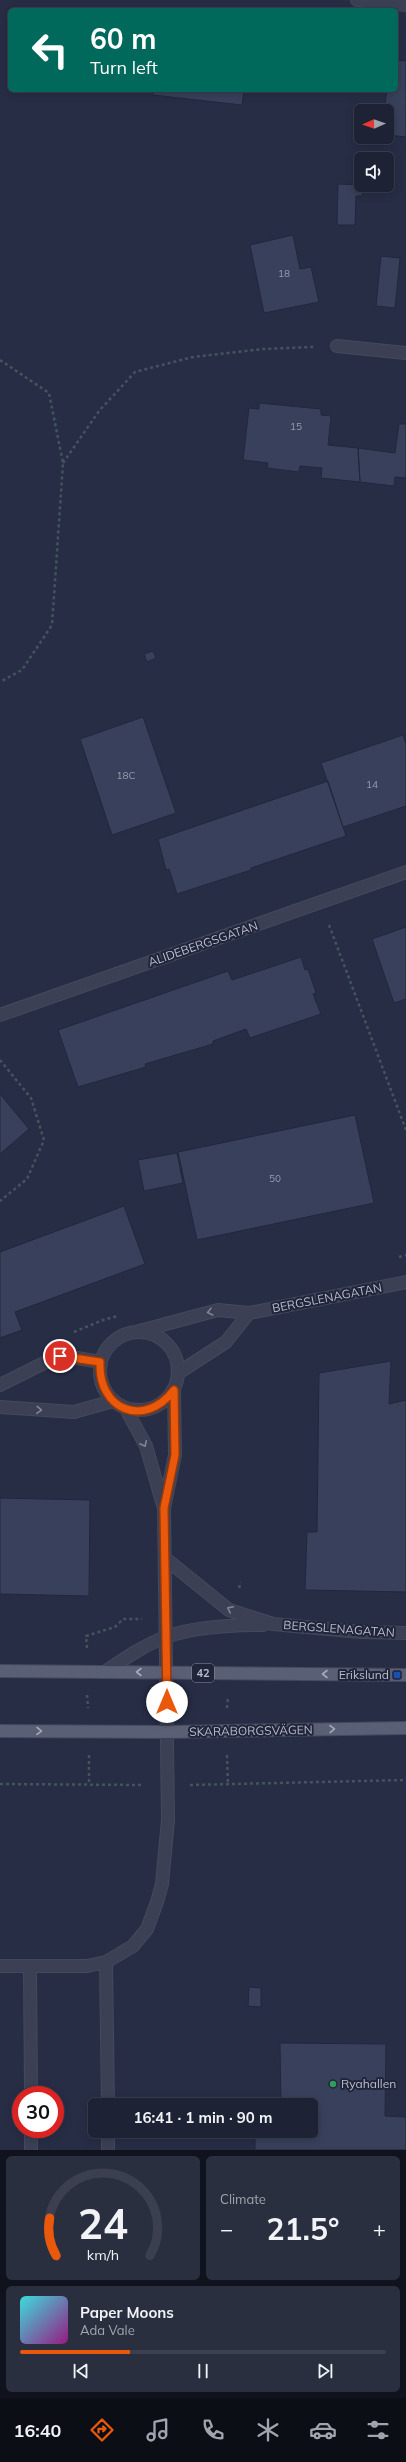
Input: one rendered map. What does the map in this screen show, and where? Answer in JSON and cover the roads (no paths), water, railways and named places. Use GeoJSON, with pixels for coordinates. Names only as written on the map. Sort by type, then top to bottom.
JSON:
{"type":"FeatureCollection","features":[{"type":"Feature","properties":{"kind":"main road","name":"42"},"geometry":{"type":"LineString","coordinates":[[0,1671],[406,1675]]}},
{"type":"Feature","properties":{"kind":"main road","name":"SKARABORGSVÄGEN"},"geometry":{"type":"LineString","coordinates":[[0,1731],[167,1732],[406,1728]]}},
{"type":"Feature","properties":{"kind":"street"},"geometry":{"type":"LineString","coordinates":[[357,0],[406,5]]}},
{"type":"Feature","properties":{"kind":"street"},"geometry":{"type":"LineString","coordinates":[[338,346],[406,353]]}},
{"type":"Feature","properties":{"kind":"street","name":"ALIDEBERGSGATAN"},"geometry":{"type":"LineString","coordinates":[[0,1015],[406,872]]}},
{"type":"Feature","properties":{"kind":"street","name":"BERGSLENAGATAN"},"geometry":{"type":"LineString","coordinates":[[136,1332],[218,1310],[249,1313],[406,1282]]}},
{"type":"Feature","properties":{"kind":"street"},"geometry":{"type":"LineString","coordinates":[[178,1373],[226,1342],[249,1313]]}},
{"type":"Feature","properties":{"kind":"street"},"geometry":{"type":"LineString","coordinates":[[164,1508],[175,1455],[174,1390],[178,1373],[177,1360],[171,1348],[161,1338],[149,1333],[136,1332],[117,1338],[109,1345],[100,1362],[104,1390],[113,1401],[126,1409],[140,1411],[153,1408],[165,1401],[174,1390]]}},
{"type":"Feature","properties":{"kind":"street"},"geometry":{"type":"LineString","coordinates":[[0,1385],[60,1356],[100,1362]]}},
{"type":"Feature","properties":{"kind":"street"},"geometry":{"type":"LineString","coordinates":[[0,1407],[74,1412],[113,1401]]}},
{"type":"Feature","properties":{"kind":"street"},"geometry":{"type":"LineString","coordinates":[[0,1966],[87,1966],[106,1962],[134,1946],[148,1930],[162,1884],[169,1785],[164,1508],[146,1446],[126,1409]]}},
{"type":"Feature","properties":{"kind":"street","name":"BERGSLENAGATAN"},"geometry":{"type":"LineString","coordinates":[[166,1559],[229,1610],[273,1624]]}},
{"type":"Feature","properties":{"kind":"street","name":"BERGSLENAGATAN"},"geometry":{"type":"LineString","coordinates":[[105,1672],[134,1653],[167,1637],[228,1627],[273,1624],[361,1632],[406,1633]]}},
{"type":"Feature","properties":{"kind":"street"},"geometry":{"type":"LineString","coordinates":[[106,1962],[108,2098]]}},
{"type":"Feature","properties":{"kind":"street"},"geometry":{"type":"LineString","coordinates":[[30,1967],[31,2086]]}},
{"type":"Feature","properties":{"kind":"street"},"geometry":{"type":"LineString","coordinates":[[31,2138],[31,2150]]}},
{"type":"Feature","properties":{"kind":"street"},"geometry":{"type":"LineString","coordinates":[[108,2138],[108,2150]]}},
{"type":"Feature","properties":{"kind":"place","name":"Erikslund"},"geometry":{"type":"Point","coordinates":[397,1675]}},
{"type":"Feature","properties":{"kind":"place","name":"Ryahallen"},"geometry":{"type":"Point","coordinates":[333,2084]}}]}
